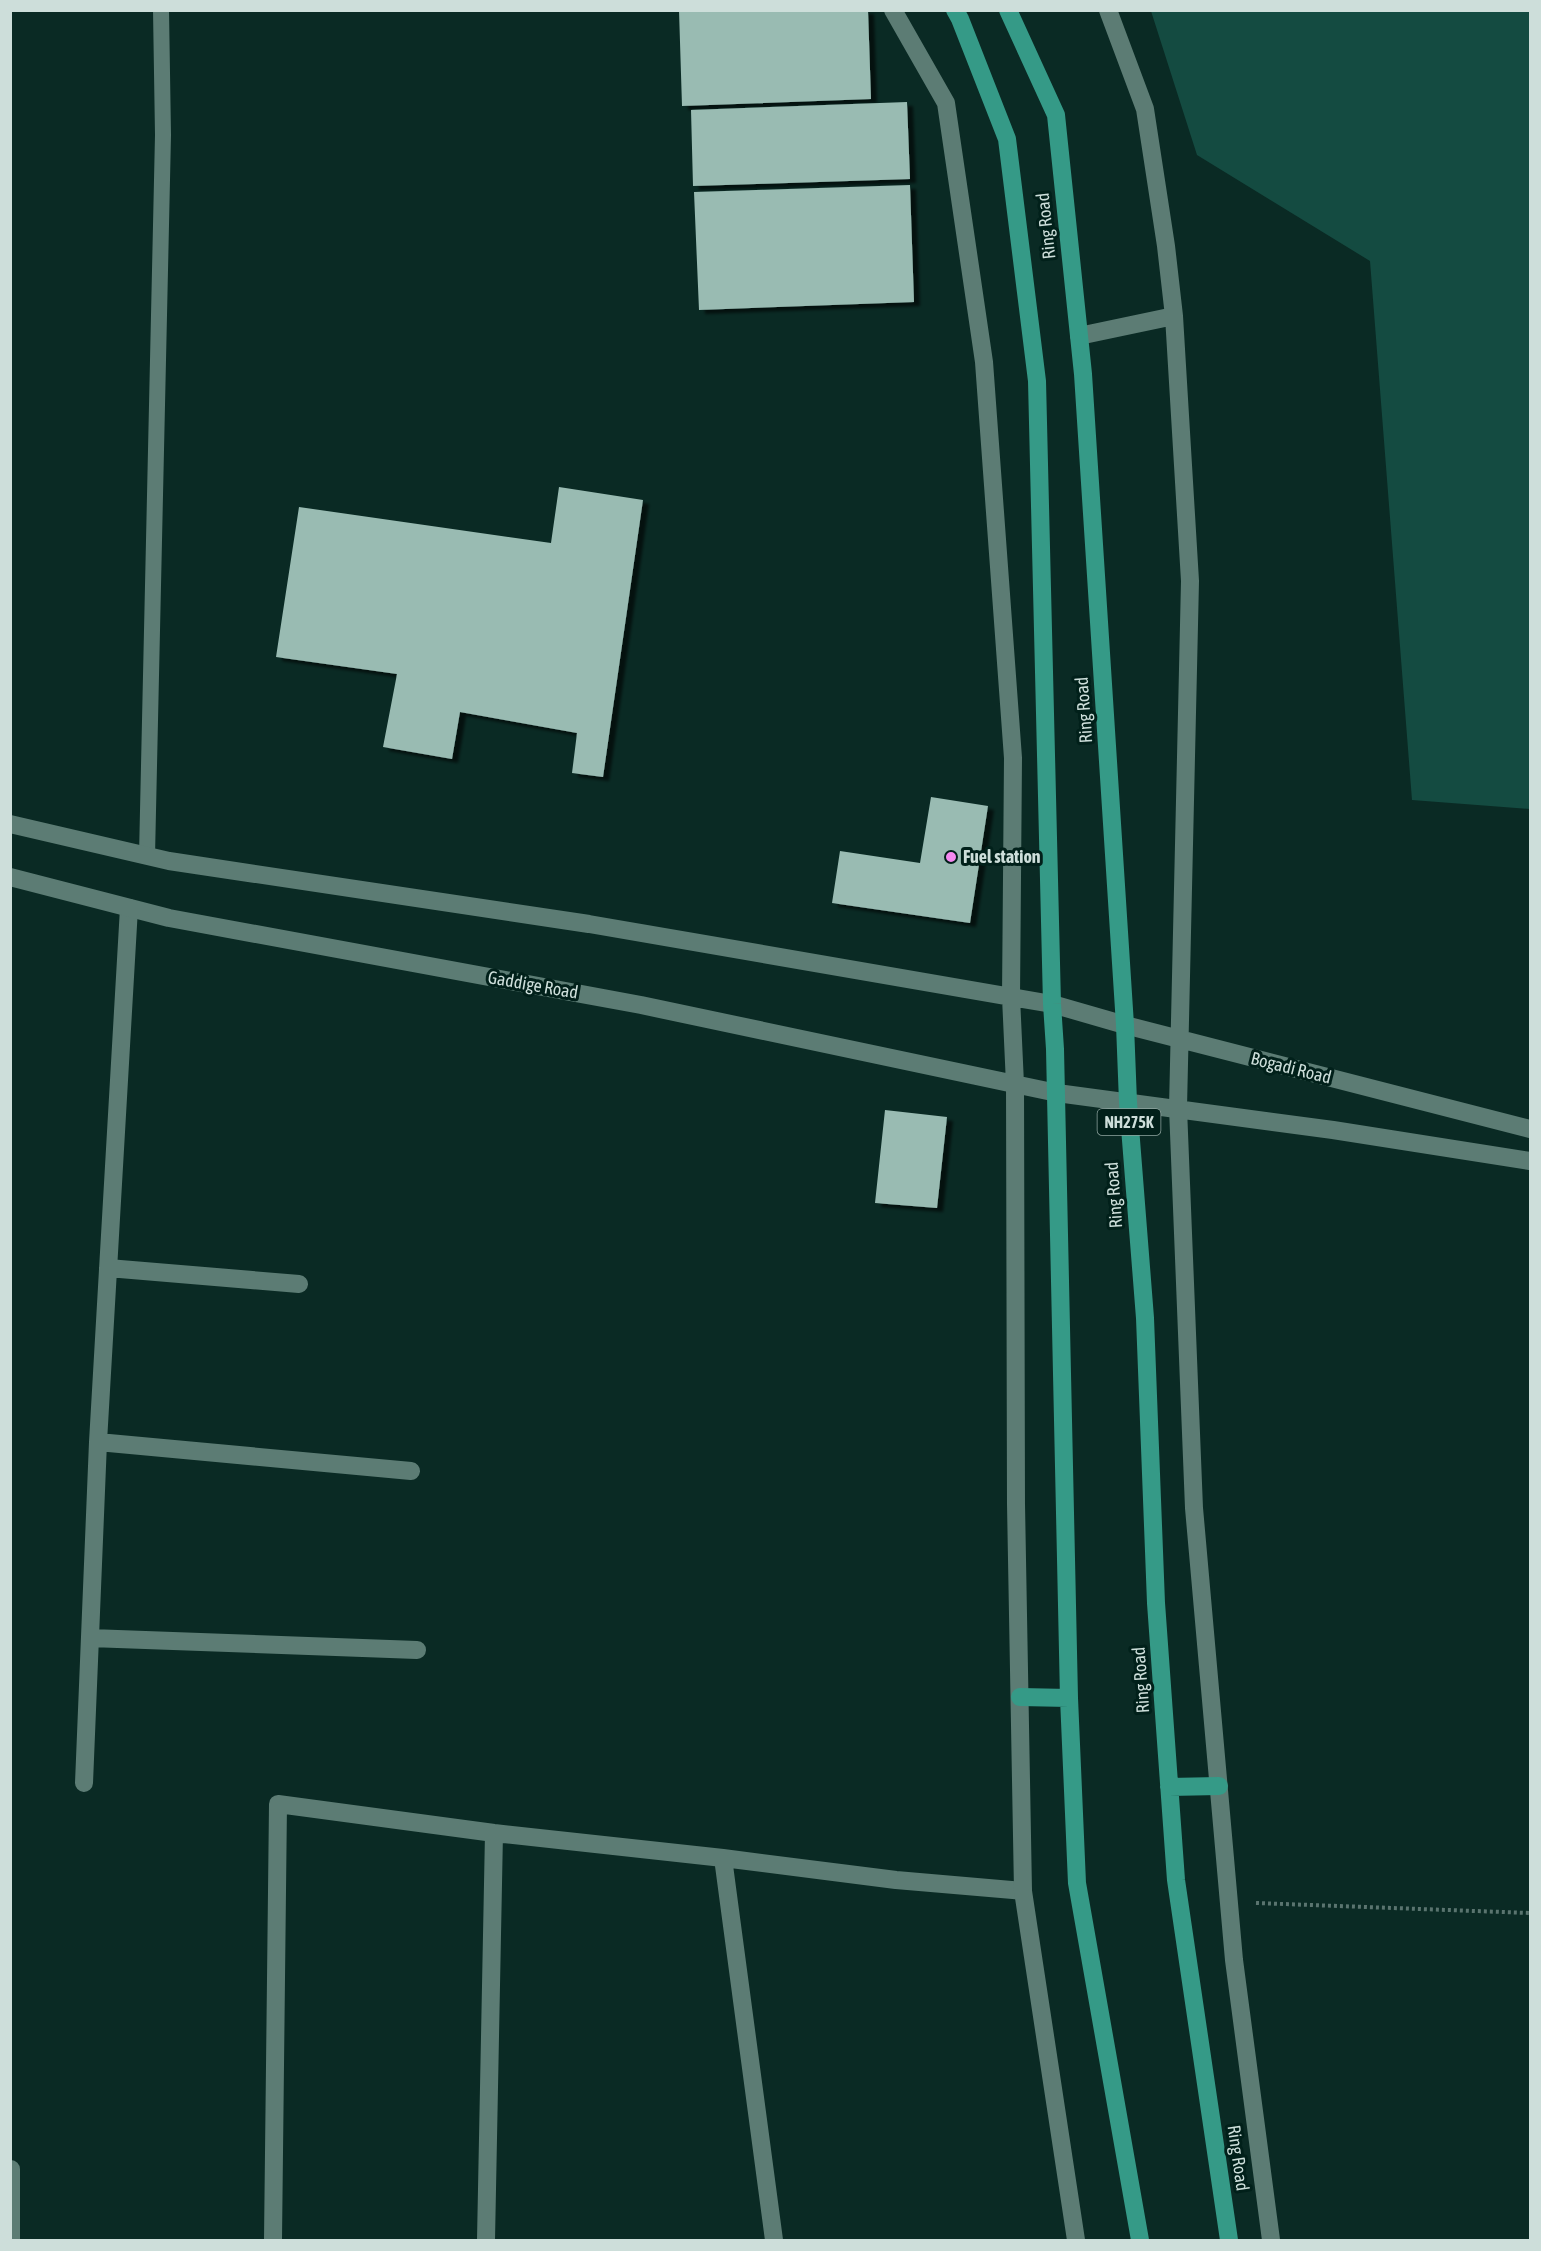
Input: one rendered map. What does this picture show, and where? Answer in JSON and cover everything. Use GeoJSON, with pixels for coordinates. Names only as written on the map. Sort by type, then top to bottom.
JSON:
{"type":"FeatureCollection","features":[{"type":"Feature","properties":{"kind":"highway","name":"Ring Road"},"geometry":{"type":"LineString","coordinates":[[955,10],[1007,139],[1037,381],[1070,1698],[1077,1883],[1140,2241]]}},
{"type":"Feature","properties":{"kind":"highway","name":"Ring Road"},"geometry":{"type":"LineString","coordinates":[[1008,10],[1056,115],[1083,374],[1128,1102],[1144,1318],[1156,1603],[1176,1880],[1229,2241]]}},
{"type":"Feature","properties":{"kind":"highway"},"geometry":{"type":"LineString","coordinates":[[1020,1697],[1070,1698]]}},
{"type":"Feature","properties":{"kind":"highway"},"geometry":{"type":"LineString","coordinates":[[1169,1787],[1219,1786]]}},
{"type":"Feature","properties":{"kind":"street"},"geometry":{"type":"LineString","coordinates":[[893,10],[946,103],[984,362],[1013,758],[1011,997],[1015,1084],[1016,1504],[1023,1891],[1076,2241]]}},
{"type":"Feature","properties":{"kind":"street"},"geometry":{"type":"LineString","coordinates":[[1108,10],[1144,109],[1166,246],[1174,316],[1190,581],[1178,1108],[1194,1508],[1234,1960],[1271,2241]]}},
{"type":"Feature","properties":{"kind":"street"},"geometry":{"type":"LineString","coordinates":[[1079,336],[1174,316]]}},
{"type":"Feature","properties":{"kind":"street"},"geometry":{"type":"LineString","coordinates":[[10,824],[169,861],[589,924],[1052,1004]]}},
{"type":"Feature","properties":{"kind":"street","name":"Gaddige Road"},"geometry":{"type":"LineString","coordinates":[[10,877],[169,918],[642,1005],[1056,1093]]}},
{"type":"Feature","properties":{"kind":"street"},"geometry":{"type":"LineString","coordinates":[[84,1783],[98,1442],[129,908]]}},
{"type":"Feature","properties":{"kind":"street","name":"Bogadi Road"},"geometry":{"type":"LineString","coordinates":[[1052,1004],[1125,1025],[1530,1129]]}},
{"type":"Feature","properties":{"kind":"street"},"geometry":{"type":"LineString","coordinates":[[1056,1093],[1178,1108],[1530,1161]]}},
{"type":"Feature","properties":{"kind":"street"},"geometry":{"type":"LineString","coordinates":[[108,1268],[298,1284]]}},
{"type":"Feature","properties":{"kind":"street"},"geometry":{"type":"LineString","coordinates":[[98,1442],[411,1471]]}},
{"type":"Feature","properties":{"kind":"street"},"geometry":{"type":"LineString","coordinates":[[90,1638],[417,1650]]}},
{"type":"Feature","properties":{"kind":"street"},"geometry":{"type":"LineString","coordinates":[[273,2241],[278,1804],[494,1833],[896,1880],[1023,1891]]}},
{"type":"Feature","properties":{"kind":"street"},"geometry":{"type":"LineString","coordinates":[[486,2241],[494,1833]]}},
{"type":"Feature","properties":{"kind":"street"},"geometry":{"type":"LineString","coordinates":[[723,1858],[774,2241]]}},
{"type":"Feature","properties":{"kind":"street"},"geometry":{"type":"LineString","coordinates":[[11,2169],[11,2241]]}},
{"type":"Feature","properties":{"kind":"lane"},"geometry":{"type":"LineString","coordinates":[[147,856],[163,135],[161,10]]}},
{"type":"Feature","properties":{"kind":"path"},"geometry":{"type":"LineString","coordinates":[[1228,1902],[1530,1913]]}},
{"type":"Feature","properties":{"kind":"green space"},"geometry":{"type":"Polygon","coordinates":[[[1151,11],[1530,11],[1530,809],[1412,800],[1370,261],[1197,155],[1151,11]]]}},
{"type":"Feature","properties":{"kind":"building"},"geometry":{"type":"Polygon","coordinates":[[[679,10],[868,10],[871,99],[682,106],[679,10]]]}},
{"type":"Feature","properties":{"kind":"building"},"geometry":{"type":"Polygon","coordinates":[[[907,102],[910,179],[693,186],[691,110],[907,102]]]}},
{"type":"Feature","properties":{"kind":"building"},"geometry":{"type":"Polygon","coordinates":[[[910,185],[914,302],[699,310],[694,192],[910,185]]]}},
{"type":"Feature","properties":{"kind":"building"},"geometry":{"type":"Polygon","coordinates":[[[559,487],[643,500],[603,777],[572,773],[577,733],[460,712],[452,759],[383,747],[397,674],[276,657],[299,507],[551,543],[559,487]]]}},
{"type":"Feature","properties":{"kind":"building","name":"Fuel station"},"geometry":{"type":"Polygon","coordinates":[[[931,797],[988,806],[970,923],[832,903],[840,851],[920,863],[931,797]]]}},
{"type":"Feature","properties":{"kind":"building"},"geometry":{"type":"Polygon","coordinates":[[[885,1110],[947,1117],[937,1208],[875,1203],[885,1110]]]}},
{"type":"Feature","properties":{"kind":"place","name":"Fuel station"},"geometry":{"type":"Point","coordinates":[951,857]}}]}
